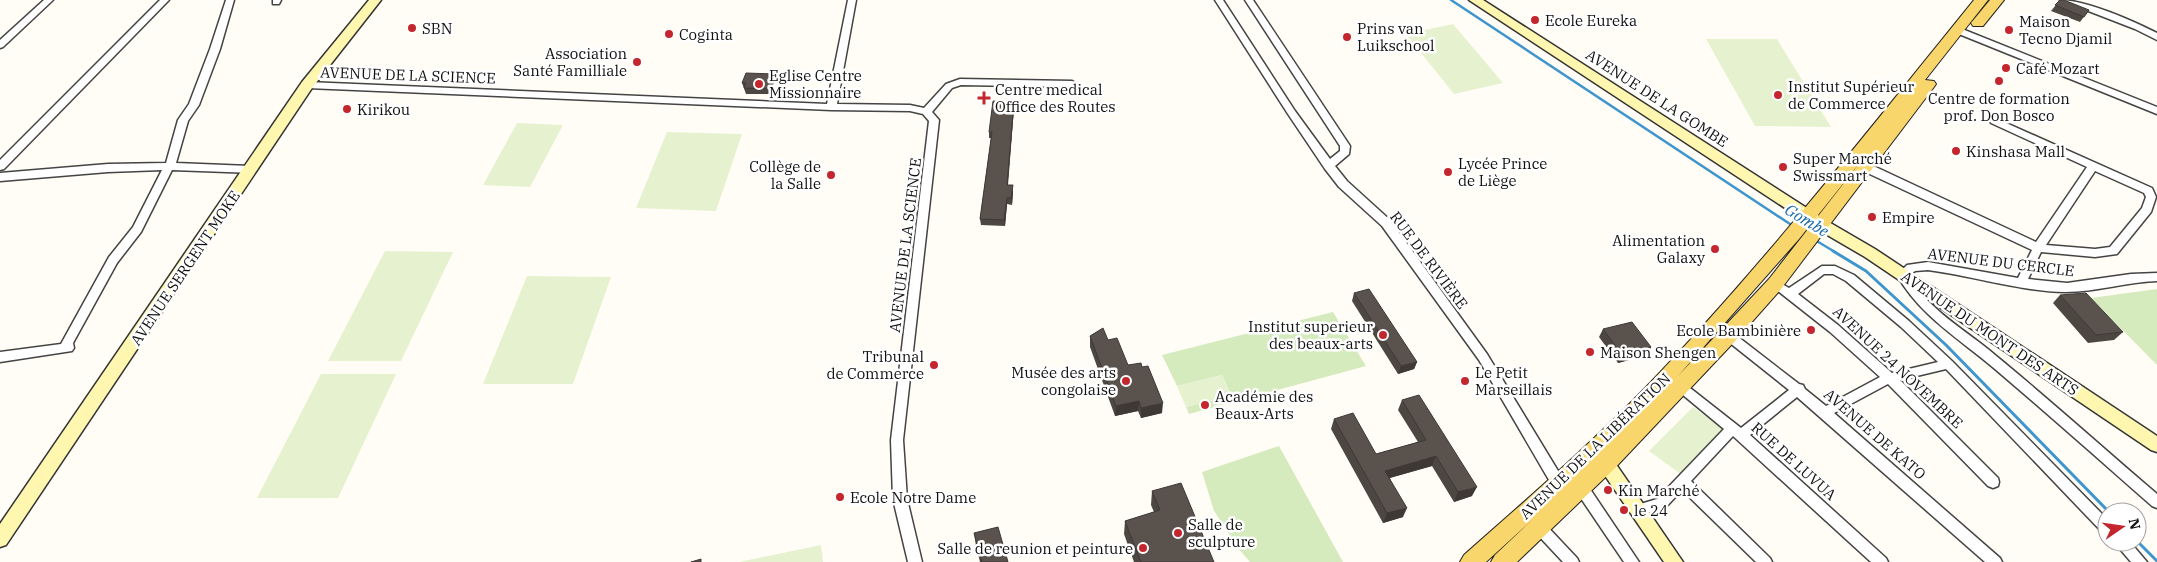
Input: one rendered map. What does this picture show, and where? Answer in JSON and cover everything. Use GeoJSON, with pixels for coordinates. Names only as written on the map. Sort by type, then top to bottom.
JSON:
{"type":"FeatureCollection","features":[{"type":"Feature","properties":{"kind":"main road","name":"AVENUE DE LA LIBÉRATION"},"geometry":{"type":"LineString","coordinates":[[1502,562],[1539,527],[1654,391],[1864,166],[1962,32],[1981,0]]}},
{"type":"Feature","properties":{"kind":"main road","name":"AVENUE DE LA LIBÉRATION"},"geometry":{"type":"LineString","coordinates":[[1601,456],[1681,387],[1728,336],[1783,289],[1807,229],[1962,32],[1996,0]]}},
{"type":"Feature","properties":{"kind":"main road","name":"AVENUE DE LA LIBÉRATION"},"geometry":{"type":"LineString","coordinates":[[1471,562],[1570,490]]}},
{"type":"Feature","properties":{"kind":"street"},"geometry":{"type":"LineString","coordinates":[[0,36],[40,0]]}},
{"type":"Feature","properties":{"kind":"street"},"geometry":{"type":"LineString","coordinates":[[0,45],[49,0]]}},
{"type":"Feature","properties":{"kind":"street"},"geometry":{"type":"LineString","coordinates":[[0,166],[164,0]]}},
{"type":"Feature","properties":{"kind":"street"},"geometry":{"type":"LineString","coordinates":[[0,357],[68,348],[67,343],[113,260],[137,229],[172,160],[183,120],[194,105],[212,58],[230,0]]}},
{"type":"Feature","properties":{"kind":"street","name":"AVENUE SERGENT MOKE"},"geometry":{"type":"LineString","coordinates":[[0,539],[307,85],[374,0]]}},
{"type":"Feature","properties":{"kind":"street"},"geometry":{"type":"LineString","coordinates":[[831,107],[852,0]]}},
{"type":"Feature","properties":{"kind":"street","name":"RUE DE RIVIÈRE"},"geometry":{"type":"LineString","coordinates":[[1219,0],[1291,112],[1343,184],[1386,223],[1483,357],[1570,490],[1632,562]]}},
{"type":"Feature","properties":{"kind":"street"},"geometry":{"type":"LineString","coordinates":[[1249,0],[1346,146],[1345,152],[1330,166]]}},
{"type":"Feature","properties":{"kind":"street","name":"AVENUE DE LA GOMBE"},"geometry":{"type":"LineString","coordinates":[[1475,0],[1807,229]]}},
{"type":"Feature","properties":{"kind":"street"},"geometry":{"type":"LineString","coordinates":[[2064,0],[2138,27],[2157,37]]}},
{"type":"Feature","properties":{"kind":"street"},"geometry":{"type":"LineString","coordinates":[[2138,27],[2157,29]]}},
{"type":"Feature","properties":{"kind":"street"},"geometry":{"type":"LineString","coordinates":[[1962,32],[2157,111]]}},
{"type":"Feature","properties":{"kind":"street"},"geometry":{"type":"LineString","coordinates":[[926,112],[949,86],[960,82],[1072,84]]}},
{"type":"Feature","properties":{"kind":"street","name":"AVENUE DE LA SCIENCE"},"geometry":{"type":"LineString","coordinates":[[307,85],[831,107],[910,108],[926,112],[934,120],[897,440],[900,499],[915,562]]}},
{"type":"Feature","properties":{"kind":"street"},"geometry":{"type":"LineString","coordinates":[[1864,166],[2038,248],[2095,253],[2113,251],[2147,208],[2151,197],[2148,191],[1995,121]]}},
{"type":"Feature","properties":{"kind":"street"},"geometry":{"type":"LineString","coordinates":[[0,177],[108,168],[168,166],[250,170]]}},
{"type":"Feature","properties":{"kind":"street"},"geometry":{"type":"LineString","coordinates":[[2022,281],[2038,248],[2093,166]]}},
{"type":"Feature","properties":{"kind":"street","name":"AVENUE DU MONT DES ARTS"},"geometry":{"type":"LineString","coordinates":[[1807,229],[1903,275],[2157,445]]}},
{"type":"Feature","properties":{"kind":"street","name":"AVENUE DU CERCLE"},"geometry":{"type":"LineString","coordinates":[[1903,275],[1908,268],[1928,266],[2054,287],[2087,287],[2128,278],[2157,277]]}},
{"type":"Feature","properties":{"kind":"street"},"geometry":{"type":"LineString","coordinates":[[1783,289],[1822,270],[1835,270],[1850,278],[1948,364],[2097,518]]}},
{"type":"Feature","properties":{"kind":"street"},"geometry":{"type":"LineString","coordinates":[[1903,275],[1915,292],[1943,321],[1989,356],[2157,502]]}},
{"type":"Feature","properties":{"kind":"street","name":"AVENUE 24 NOVEMBRE"},"geometry":{"type":"LineString","coordinates":[[1783,289],[1847,339],[1890,378],[1993,482]]}},
{"type":"Feature","properties":{"kind":"street","name":"AVENUE DE KATO"},"geometry":{"type":"LineString","coordinates":[[1728,336],[1825,412],[1995,562]]}},
{"type":"Feature","properties":{"kind":"street"},"geometry":{"type":"LineString","coordinates":[[1825,412],[1890,378],[1948,364]]}},
{"type":"Feature","properties":{"kind":"street","name":"RUE DE LUVUA"},"geometry":{"type":"LineString","coordinates":[[1681,387],[1737,431],[1881,562]]}},
{"type":"Feature","properties":{"kind":"street"},"geometry":{"type":"LineString","coordinates":[[1639,510],[1661,504],[1737,431],[1799,390]]}},
{"type":"Feature","properties":{"kind":"street"},"geometry":{"type":"LineString","coordinates":[[1601,456],[1674,562]]}},
{"type":"Feature","properties":{"kind":"street"},"geometry":{"type":"LineString","coordinates":[[1683,482],[1765,562]]}},
{"type":"Feature","properties":{"kind":"street"},"geometry":{"type":"LineString","coordinates":[[1539,527],[1572,562]]}},
{"type":"Feature","properties":{"kind":"street"},"geometry":{"type":"LineString","coordinates":[[2130,552],[2140,562]]}},
{"type":"Feature","properties":{"kind":"green space"},"geometry":{"type":"Polygon","coordinates":[[[1453,24],[1503,83],[1454,94],[1406,34],[1453,24]]]}},
{"type":"Feature","properties":{"kind":"green space"},"geometry":{"type":"Polygon","coordinates":[[[1706,39],[1777,39],[1831,127],[1755,126],[1706,39]]]}},
{"type":"Feature","properties":{"kind":"green space"},"geometry":{"type":"Polygon","coordinates":[[[517,123],[563,125],[530,187],[483,185],[517,123]]]}},
{"type":"Feature","properties":{"kind":"green space"},"geometry":{"type":"Polygon","coordinates":[[[667,132],[742,134],[716,211],[636,208],[667,132]]]}},
{"type":"Feature","properties":{"kind":"green space"},"geometry":{"type":"Polygon","coordinates":[[[385,251],[453,252],[401,361],[328,361],[385,251]]]}},
{"type":"Feature","properties":{"kind":"green space"},"geometry":{"type":"Polygon","coordinates":[[[527,276],[611,277],[573,384],[483,384],[527,276]]]}},
{"type":"Feature","properties":{"kind":"green space"},"geometry":{"type":"Polygon","coordinates":[[[2157,289],[2157,365],[2091,298],[2157,289]]]}},
{"type":"Feature","properties":{"kind":"green space"},"geometry":{"type":"Polygon","coordinates":[[[1333,312],[1366,366],[1189,414],[1186,407],[1231,395],[1222,375],[1177,386],[1162,355],[1333,312]]]}},
{"type":"Feature","properties":{"kind":"green space"},"geometry":{"type":"Polygon","coordinates":[[[321,374],[396,374],[338,498],[257,498],[321,374]]]}},
{"type":"Feature","properties":{"kind":"green space"},"geometry":{"type":"Polygon","coordinates":[[[1222,375],[1231,396],[1186,407],[1177,386],[1222,375]]]}},
{"type":"Feature","properties":{"kind":"green space"},"geometry":{"type":"Polygon","coordinates":[[[1693,407],[1725,430],[1682,475],[1649,451],[1693,407]]]}},
{"type":"Feature","properties":{"kind":"green space"},"geometry":{"type":"Polygon","coordinates":[[[1279,446],[1343,562],[1250,562],[1238,548],[1214,511],[1202,472],[1279,446]]]}},
{"type":"Feature","properties":{"kind":"green space"},"geometry":{"type":"Polygon","coordinates":[[[821,545],[823,562],[739,562],[821,545]]]}},
{"type":"Feature","properties":{"kind":"building"},"geometry":{"type":"Polygon","coordinates":[[[2060,0],[2089,10],[2084,17],[2055,5],[2060,0]]]}},
{"type":"Feature","properties":{"kind":"building","name":"Eglise Centre Missionnaire"},"geometry":{"type":"Polygon","coordinates":[[[746,73],[774,74],[768,89],[744,88],[746,83],[742,83],[746,73]]]}},
{"type":"Feature","properties":{"kind":"building"},"geometry":{"type":"Polygon","coordinates":[[[993,101],[1014,102],[1007,185],[1013,185],[1011,198],[1007,198],[1004,220],[980,219],[992,132],[989,132],[993,101]]]}},
{"type":"Feature","properties":{"kind":"building"},"geometry":{"type":"Polygon","coordinates":[[[1369,289],[1417,362],[1401,366],[1354,293],[1369,289]]]}},
{"type":"Feature","properties":{"kind":"building"},"geometry":{"type":"Polygon","coordinates":[[[2086,293],[2123,332],[2096,335],[2060,295],[2086,293]]]}},
{"type":"Feature","properties":{"kind":"building"},"geometry":{"type":"Polygon","coordinates":[[[1632,322],[1651,347],[1622,355],[1603,329],[1632,322]]]}},
{"type":"Feature","properties":{"kind":"building","name":"Musée des arts congolaise"},"geometry":{"type":"Polygon","coordinates":[[[1103,328],[1108,340],[1117,338],[1128,365],[1141,363],[1142,367],[1148,366],[1163,403],[1141,408],[1139,401],[1116,406],[1090,336],[1103,328]]]}},
{"type":"Feature","properties":{"kind":"building"},"geometry":{"type":"Polygon","coordinates":[[[1419,395],[1477,487],[1458,492],[1436,456],[1385,471],[1407,508],[1387,513],[1334,419],[1353,413],[1376,454],[1426,440],[1402,400],[1419,395]]]}},
{"type":"Feature","properties":{"kind":"building"},"geometry":{"type":"Polygon","coordinates":[[[1181,483],[1214,562],[1141,562],[1125,521],[1160,510],[1152,491],[1181,483]]]}},
{"type":"Feature","properties":{"kind":"building"},"geometry":{"type":"Polygon","coordinates":[[[998,527],[1008,562],[982,562],[974,533],[998,527]]]}},
{"type":"Feature","properties":{"kind":"waterway","name":"Gombe"},"geometry":{"type":"LineString","coordinates":[[1451,0],[1793,226]]}},
{"type":"Feature","properties":{"kind":"waterway","name":"Gombe"},"geometry":{"type":"LineString","coordinates":[[1815,240],[1835,252]]}},
{"type":"Feature","properties":{"kind":"waterway","name":"Gombe"},"geometry":{"type":"LineString","coordinates":[[1833,251],[1866,271],[1946,345],[2099,502]]}},
{"type":"Feature","properties":{"kind":"waterway","name":"Gombe"},"geometry":{"type":"LineString","coordinates":[[2147,551],[2157,561]]}},
{"type":"Feature","properties":{"kind":"place","name":"Ecole Eureka"},"geometry":{"type":"Point","coordinates":[1535,20]}},
{"type":"Feature","properties":{"kind":"place","name":"SBN"},"geometry":{"type":"Point","coordinates":[412,28]}},
{"type":"Feature","properties":{"kind":"place","name":"Maison Tecno Djamil"},"geometry":{"type":"Point","coordinates":[2009,30]}},
{"type":"Feature","properties":{"kind":"place","name":"Coginta"},"geometry":{"type":"Point","coordinates":[669,34]}},
{"type":"Feature","properties":{"kind":"place","name":"Prins van Luikschool"},"geometry":{"type":"Point","coordinates":[1347,37]}},
{"type":"Feature","properties":{"kind":"place","name":"Association Santé Familliale"},"geometry":{"type":"Point","coordinates":[637,62]}},
{"type":"Feature","properties":{"kind":"place","name":"Café Mozart"},"geometry":{"type":"Point","coordinates":[2006,68]}},
{"type":"Feature","properties":{"kind":"place","name":"Centre de formation prof. Don Bosco"},"geometry":{"type":"Point","coordinates":[1999,81]}},
{"type":"Feature","properties":{"kind":"place","name":"Eglise Centre Missionnaire"},"geometry":{"type":"Point","coordinates":[759,84]}},
{"type":"Feature","properties":{"kind":"place","name":"Institut Supérieur de Commerce"},"geometry":{"type":"Point","coordinates":[1778,95]}},
{"type":"Feature","properties":{"kind":"place","name":"Centre medical Office des Routes"},"geometry":{"type":"Point","coordinates":[984,98]}},
{"type":"Feature","properties":{"kind":"place","name":"Kirikou"},"geometry":{"type":"Point","coordinates":[347,109]}},
{"type":"Feature","properties":{"kind":"place","name":"Kinshasa Mall"},"geometry":{"type":"Point","coordinates":[1956,151]}},
{"type":"Feature","properties":{"kind":"place","name":"Super Marché Swissmart"},"geometry":{"type":"Point","coordinates":[1783,167]}},
{"type":"Feature","properties":{"kind":"place","name":"Lycée Prince de Liège"},"geometry":{"type":"Point","coordinates":[1448,172]}},
{"type":"Feature","properties":{"kind":"place","name":"Collège de la Salle"},"geometry":{"type":"Point","coordinates":[831,175]}},
{"type":"Feature","properties":{"kind":"place","name":"Empire"},"geometry":{"type":"Point","coordinates":[1872,217]}},
{"type":"Feature","properties":{"kind":"place","name":"Alimentation Galaxy"},"geometry":{"type":"Point","coordinates":[1715,249]}},
{"type":"Feature","properties":{"kind":"place","name":"Ecole Bambinière"},"geometry":{"type":"Point","coordinates":[1811,330]}},
{"type":"Feature","properties":{"kind":"place","name":"Institut superieur des beaux-arts"},"geometry":{"type":"Point","coordinates":[1383,335]}},
{"type":"Feature","properties":{"kind":"place","name":"Maison Shengen"},"geometry":{"type":"Point","coordinates":[1590,352]}},
{"type":"Feature","properties":{"kind":"place","name":"Tribunal de Commerce"},"geometry":{"type":"Point","coordinates":[934,365]}},
{"type":"Feature","properties":{"kind":"place","name":"Musée des arts congolaise"},"geometry":{"type":"Point","coordinates":[1126,381]}},
{"type":"Feature","properties":{"kind":"place","name":"Le Petit Marseillais"},"geometry":{"type":"Point","coordinates":[1465,381]}},
{"type":"Feature","properties":{"kind":"place","name":"Académie des Beaux-Arts"},"geometry":{"type":"Point","coordinates":[1205,405]}},
{"type":"Feature","properties":{"kind":"place","name":"Kin Marché"},"geometry":{"type":"Point","coordinates":[1608,490]}},
{"type":"Feature","properties":{"kind":"place","name":"Ecole Notre Dame"},"geometry":{"type":"Point","coordinates":[840,497]}},
{"type":"Feature","properties":{"kind":"place","name":"le 24"},"geometry":{"type":"Point","coordinates":[1624,510]}},
{"type":"Feature","properties":{"kind":"place","name":"Salle de sculpture"},"geometry":{"type":"Point","coordinates":[1178,533]}},
{"type":"Feature","properties":{"kind":"place","name":"Salle de reunion et peinture"},"geometry":{"type":"Point","coordinates":[1143,548]}}]}
